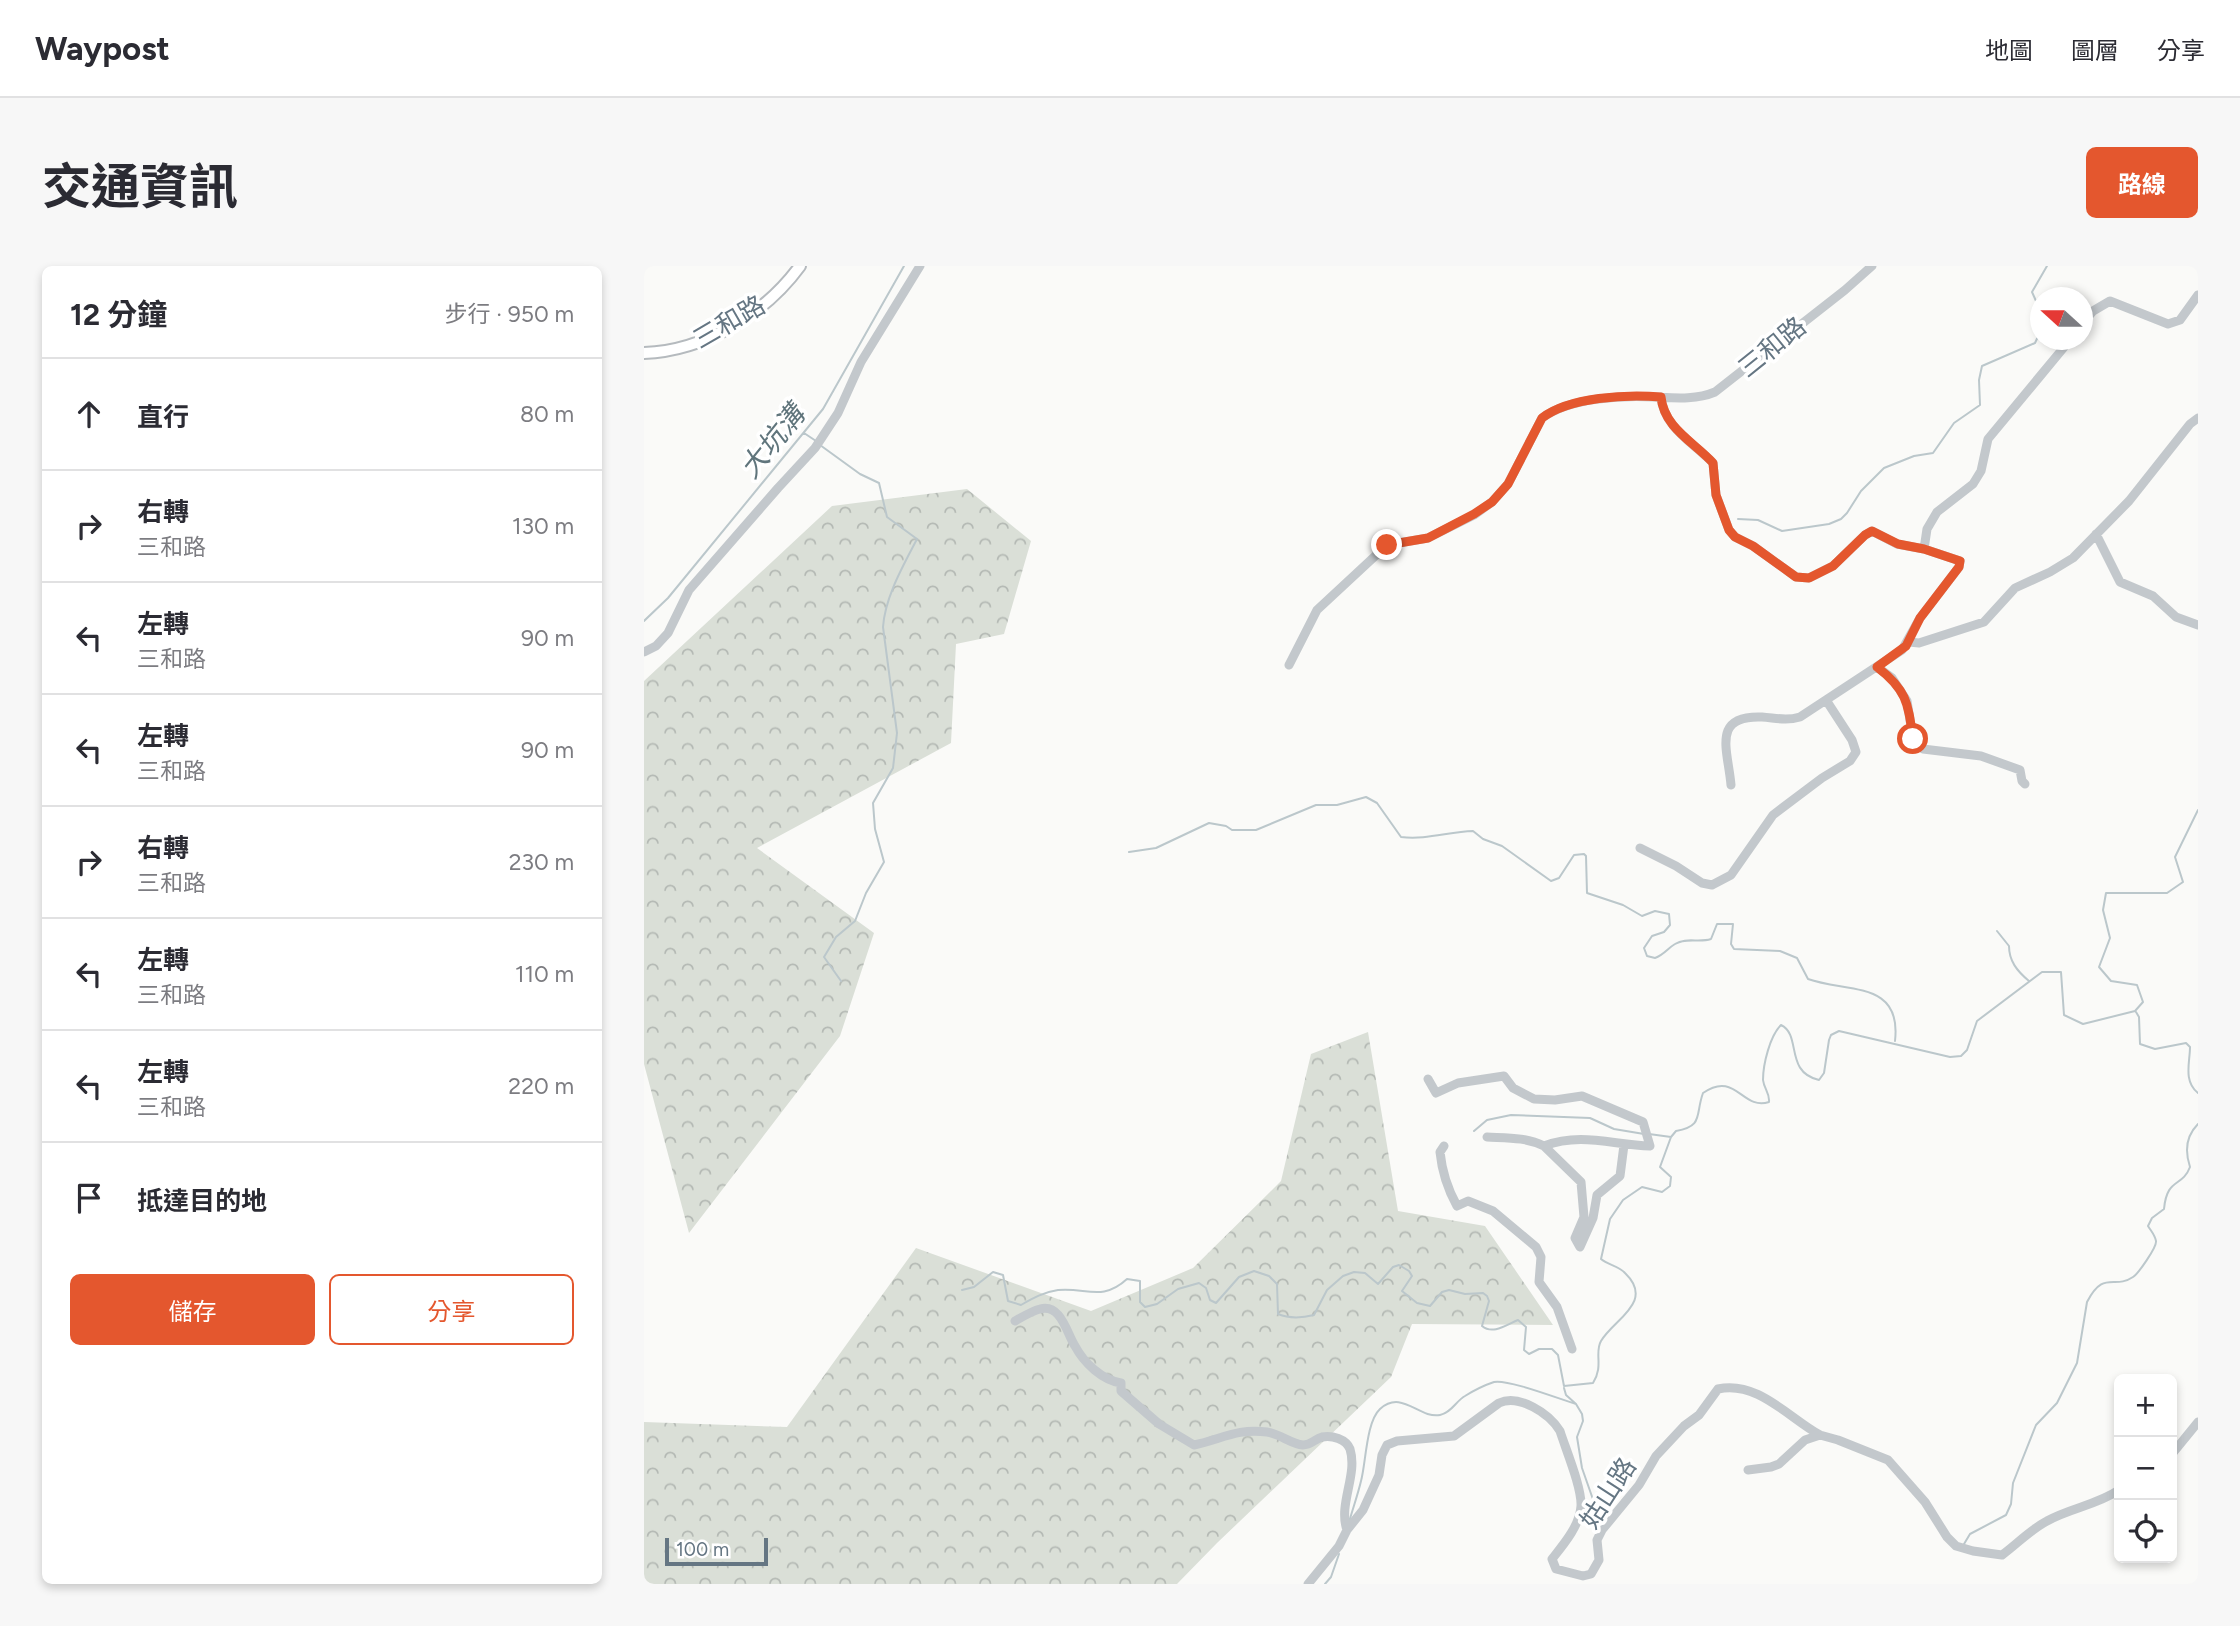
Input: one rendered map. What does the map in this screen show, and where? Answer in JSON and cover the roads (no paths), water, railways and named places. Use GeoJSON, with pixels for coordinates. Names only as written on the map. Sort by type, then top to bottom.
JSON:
{"type":"FeatureCollection","features":[{"type":"Feature","properties":{"kind":"main road","name":"三和路"},"geometry":{"type":"LineString","coordinates":[[644,353],[675,350],[714,336],[772,297],[800,266]]}},
{"type":"Feature","properties":{"kind":"street"},"geometry":{"type":"LineString","coordinates":[[644,652],[656,646],[668,632],[689,590],[815,448],[838,413],[861,362],[920,266]]}},
{"type":"Feature","properties":{"kind":"street","name":"三和路"},"geometry":{"type":"LineString","coordinates":[[1289,665],[1317,610],[1387,545],[1428,538],[1492,502],[1508,484],[1542,418],[1551,411],[1597,399],[1698,397],[1715,391],[1872,266]]}},
{"type":"Feature","properties":{"kind":"street"},"geometry":{"type":"LineString","coordinates":[[2093,311],[2110,301],[2168,324],[2180,320],[2198,295]]}},
{"type":"Feature","properties":{"kind":"street"},"geometry":{"type":"LineString","coordinates":[[1924,549],[1927,529],[1937,512],[1973,484],[1982,471],[1988,439],[2062,350]]}},
{"type":"Feature","properties":{"kind":"street"},"geometry":{"type":"LineString","coordinates":[[1661,397],[1662,408],[1674,427],[1713,463],[1716,495],[1729,530],[1735,537],[1753,546],[1796,577],[1809,578],[1833,566],[1872,531],[1898,544],[1960,561],[1959,567],[1920,618],[1909,642],[1902,650],[1800,717],[1790,720],[1763,717],[1734,721],[1726,734],[1731,785]]}},
{"type":"Feature","properties":{"kind":"street"},"geometry":{"type":"LineString","coordinates":[[1909,642],[1919,643],[1984,622],[2015,588],[2073,558],[2129,500],[2190,424],[2198,418]]}},
{"type":"Feature","properties":{"kind":"street"},"geometry":{"type":"LineString","coordinates":[[2096,534],[2120,582],[2153,596],[2176,617],[2198,625]]}},
{"type":"Feature","properties":{"kind":"street"},"geometry":{"type":"LineString","coordinates":[[1877,667],[1892,678],[1907,701],[1913,739],[1923,748],[1981,756],[2012,766],[2020,770],[2025,784]]}},
{"type":"Feature","properties":{"kind":"street"},"geometry":{"type":"LineString","coordinates":[[1640,848],[1702,883],[1712,885],[1731,875],[1773,816],[1822,778],[1850,761],[1856,752],[1852,740],[1826,700]]}},
{"type":"Feature","properties":{"kind":"street"},"geometry":{"type":"LineString","coordinates":[[1428,1079],[1436,1093],[1458,1083],[1504,1076],[1513,1088],[1534,1099],[1555,1100],[1581,1096],[1643,1122],[1650,1146],[1579,1138],[1544,1146]]}},
{"type":"Feature","properties":{"kind":"street"},"geometry":{"type":"LineString","coordinates":[[1487,1137],[1526,1138],[1544,1146],[1581,1182],[1584,1217],[1575,1238],[1580,1247],[1593,1218],[1597,1195],[1620,1176],[1624,1145]]}},
{"type":"Feature","properties":{"kind":"street"},"geometry":{"type":"LineString","coordinates":[[1444,1146],[1440,1152],[1442,1171],[1446,1186],[1457,1206],[1468,1201],[1493,1211],[1536,1247],[1541,1262],[1539,1282],[1557,1307],[1572,1349]]}},
{"type":"Feature","properties":{"kind":"street"},"geometry":{"type":"LineString","coordinates":[[1015,1321],[1041,1308],[1056,1313],[1067,1326],[1075,1347],[1100,1375],[1121,1383],[1121,1391],[1159,1424],[1194,1445],[1245,1430],[1277,1434],[1300,1445],[1308,1445],[1324,1436],[1344,1441],[1350,1449],[1351,1461],[1344,1516],[1347,1530],[1340,1545],[1308,1584]]}},
{"type":"Feature","properties":{"kind":"street","name":"姑山路"},"geometry":{"type":"LineString","coordinates":[[1347,1530],[1363,1510],[1379,1475],[1382,1455],[1387,1445],[1397,1441],[1454,1436],[1499,1402],[1507,1399],[1526,1404],[1555,1423],[1560,1431],[1581,1507],[1572,1531],[1552,1559],[1556,1569],[1583,1576],[1591,1574],[1599,1560],[1597,1539],[1639,1485],[1656,1456],[1677,1433],[1699,1415],[1718,1389],[1730,1387],[1749,1391],[1770,1402],[1802,1426],[1820,1435],[1888,1460],[1925,1502],[1947,1537],[1956,1546],[1973,1551],[2002,1555],[2026,1534],[2048,1520],[2114,1493]]}},
{"type":"Feature","properties":{"kind":"street"},"geometry":{"type":"LineString","coordinates":[[2177,1448],[2198,1422]]}},
{"type":"Feature","properties":{"kind":"street"},"geometry":{"type":"LineString","coordinates":[[1748,1470],[1779,1464],[1805,1440],[1820,1435]]}},
{"type":"Feature","properties":{"kind":"waterway","name":"大坑溝"},"geometry":{"type":"LineString","coordinates":[[644,621],[668,598],[823,409],[904,266]]}},
{"type":"Feature","properties":{"kind":"waterway"},"geometry":{"type":"LineString","coordinates":[[2035,287],[2047,266]]}},
{"type":"Feature","properties":{"kind":"waterway"},"geometry":{"type":"LineString","coordinates":[[1738,519],[1758,520],[1782,531],[1829,524],[1841,519],[1861,491],[1884,468],[1914,456],[1933,453],[1954,423],[1980,405],[1979,380],[1982,366],[2030,345]]}},
{"type":"Feature","properties":{"kind":"waterway"},"geometry":{"type":"LineString","coordinates":[[804,433],[816,441]]}},
{"type":"Feature","properties":{"kind":"waterway"},"geometry":{"type":"LineString","coordinates":[[820,445],[860,474],[879,483],[887,517],[917,539],[891,593],[884,616],[883,627],[897,733],[893,768],[873,803],[875,829],[884,862],[866,893],[855,921],[836,937],[824,957],[841,981]]}},
{"type":"Feature","properties":{"kind":"waterway"},"geometry":{"type":"LineString","coordinates":[[1129,852],[1156,848],[1209,823],[1232,830],[1256,830],[1316,805],[1337,805],[1366,797],[1377,803],[1401,837],[1473,831],[1483,839],[1502,846],[1551,881],[1559,878],[1574,855],[1584,854],[1587,893],[1623,905],[1642,916],[1655,911],[1669,914],[1670,925],[1664,932],[1652,936],[1644,948],[1647,956],[1658,957],[1679,942],[1711,939],[1717,924],[1733,924],[1731,944],[1734,949],[1780,951],[1797,958],[1808,979],[1869,992],[1881,998],[1890,1008],[1895,1021],[1895,1041]]}},
{"type":"Feature","properties":{"kind":"waterway"},"geometry":{"type":"LineString","coordinates":[[962,1290],[974,1287],[993,1272],[1003,1275],[1008,1301],[1021,1305],[1058,1290],[1102,1292],[1127,1279],[1140,1281],[1140,1302],[1145,1307],[1157,1304],[1178,1289],[1199,1283],[1206,1288],[1210,1300],[1216,1303],[1239,1277],[1254,1271],[1269,1276],[1277,1284],[1278,1314],[1300,1317],[1314,1315],[1327,1290],[1343,1276],[1354,1272],[1365,1273],[1378,1284],[1393,1267],[1399,1265],[1412,1276],[1402,1291],[1417,1303],[1430,1306],[1442,1292],[1449,1290],[1465,1294],[1483,1293],[1489,1301],[1482,1326],[1491,1330],[1518,1320],[1526,1327],[1524,1350],[1529,1354],[1539,1349],[1552,1349],[1558,1355],[1564,1386],[1593,1383],[1598,1371],[1601,1341],[1629,1310],[1636,1293],[1633,1283],[1625,1273],[1601,1259],[1610,1219],[1623,1200],[1642,1187],[1662,1192],[1670,1186],[1671,1177],[1660,1167],[1671,1137],[1676,1131],[1695,1123],[1703,1093],[1723,1086],[1752,1101],[1769,1102],[1763,1080],[1764,1066],[1770,1043],[1781,1025],[1791,1037],[1801,1069],[1808,1076],[1819,1080],[1824,1073],[1831,1035],[1839,1031],[1950,1057],[1961,1056],[1967,1050],[1977,1021],[2042,972],[2061,972],[2064,1015],[2083,1024],[2135,1011],[2143,1002],[2137,985],[2111,981],[2099,967],[2110,938],[2103,910],[2106,893],[2167,893],[2183,882],[2175,857],[2198,810]]}},
{"type":"Feature","properties":{"kind":"waterway"},"geometry":{"type":"LineString","coordinates":[[1997,931],[2009,946],[2015,965],[2029,981]]}},
{"type":"Feature","properties":{"kind":"waterway"},"geometry":{"type":"LineString","coordinates":[[2136,1012],[2139,1017],[2140,1044],[2155,1049],[2186,1043],[2190,1047],[2190,1083],[2198,1093]]}},
{"type":"Feature","properties":{"kind":"waterway"},"geometry":{"type":"LineString","coordinates":[[1474,1131],[1487,1120],[1511,1115],[1590,1118],[1614,1129],[1644,1134]]}},
{"type":"Feature","properties":{"kind":"waterway"},"geometry":{"type":"LineString","coordinates":[[1964,1544],[1970,1534],[2006,1515],[2011,1504],[2013,1483],[2036,1425],[2057,1403],[2077,1363],[2087,1302],[2093,1292],[2104,1283],[2120,1282],[2133,1277],[2150,1254],[2156,1241],[2148,1226],[2152,1218],[2164,1209],[2171,1187],[2187,1174],[2190,1167],[2188,1144],[2198,1124]]}},
{"type":"Feature","properties":{"kind":"waterway"},"geometry":{"type":"LineString","coordinates":[[1649,1134],[1671,1137]]}},
{"type":"Feature","properties":{"kind":"waterway"},"geometry":{"type":"LineString","coordinates":[[1349,1522],[1361,1481],[1372,1423],[1380,1409],[1388,1404],[1403,1403],[1425,1413],[1440,1415],[1462,1398],[1494,1382],[1522,1386],[1576,1404]]}},
{"type":"Feature","properties":{"kind":"waterway"},"geometry":{"type":"LineString","coordinates":[[1564,1388],[1566,1395],[1582,1414],[1583,1421],[1577,1437],[1582,1468],[1596,1508],[1589,1525]]}},
{"type":"Feature","properties":{"kind":"waterway"},"geometry":{"type":"LineString","coordinates":[[1325,1584],[1331,1577],[1339,1554]]}}]}
